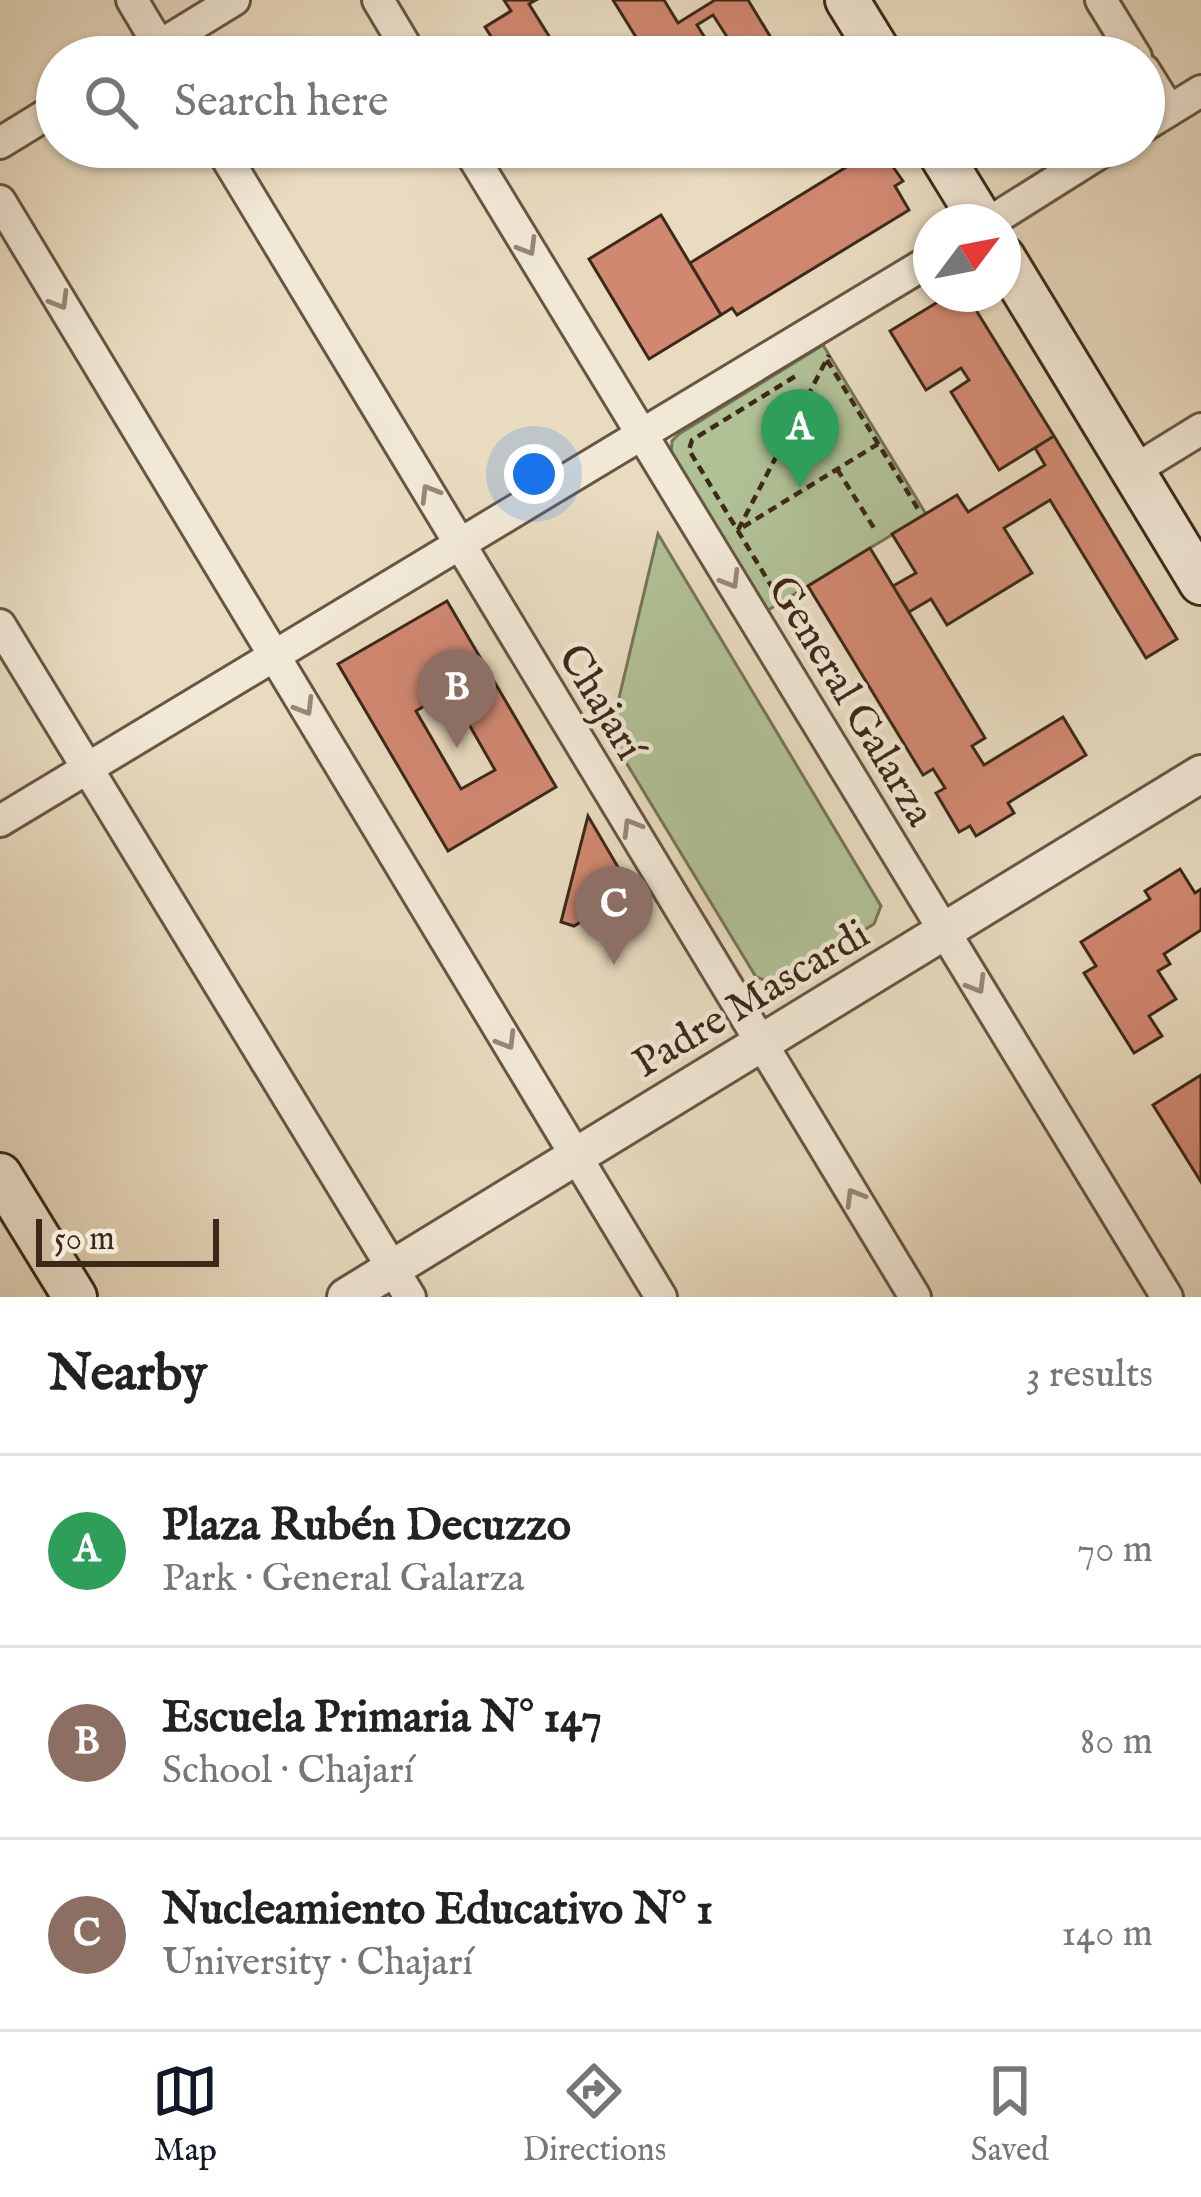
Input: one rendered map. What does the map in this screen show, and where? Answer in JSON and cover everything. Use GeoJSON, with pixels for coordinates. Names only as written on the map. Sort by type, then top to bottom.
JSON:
{"type":"FeatureCollection","features":[{"type":"Feature","properties":{"kind":"main road"},"geometry":{"type":"LineString","coordinates":[[847,0],[869,36]]}},
{"type":"Feature","properties":{"kind":"main road"},"geometry":{"type":"LineString","coordinates":[[950,168],[974,204]]}},
{"type":"Feature","properties":{"kind":"main road"},"geometry":{"type":"LineString","coordinates":[[1021,287],[1201,583]]}},
{"type":"Feature","properties":{"kind":"main road"},"geometry":{"type":"LineString","coordinates":[[0,1175],[75,1297]]}},
{"type":"Feature","properties":{"kind":"street"},"geometry":{"type":"LineString","coordinates":[[132,0],[148,36]]}},
{"type":"Feature","properties":{"kind":"street"},"geometry":{"type":"LineString","coordinates":[[180,36],[234,0]]}},
{"type":"Feature","properties":{"kind":"street"},"geometry":{"type":"LineString","coordinates":[[378,0],[399,36]]}},
{"type":"Feature","properties":{"kind":"street"},"geometry":{"type":"LineString","coordinates":[[1102,0],[1123,36]]}},
{"type":"Feature","properties":{"kind":"street"},"geometry":{"type":"LineString","coordinates":[[1165,113],[1201,91]]}},
{"type":"Feature","properties":{"kind":"street"},"geometry":{"type":"LineString","coordinates":[[0,143],[36,121]]}},
{"type":"Feature","properties":{"kind":"street","name":"Chajarí"},"geometry":{"type":"LineString","coordinates":[[233,168],[915,1297]]}},
{"type":"Feature","properties":{"kind":"street","name":"General Galarza"},"geometry":{"type":"LineString","coordinates":[[480,168],[1167,1297]]}},
{"type":"Feature","properties":{"kind":"street"},"geometry":{"type":"LineString","coordinates":[[1016,204],[1075,168]]}},
{"type":"Feature","properties":{"kind":"street"},"geometry":{"type":"LineString","coordinates":[[0,201],[661,1297]]}},
{"type":"Feature","properties":{"kind":"street"},"geometry":{"type":"LineString","coordinates":[[0,821],[913,271]]}},
{"type":"Feature","properties":{"kind":"street"},"geometry":{"type":"LineString","coordinates":[[1133,471],[1201,429]]}},
{"type":"Feature","properties":{"kind":"street"},"geometry":{"type":"LineString","coordinates":[[0,626],[401,1283]]}},
{"type":"Feature","properties":{"kind":"street","name":"Padre Mascardi"},"geometry":{"type":"LineString","coordinates":[[346,1297],[401,1283],[576,1156],[1201,774]]}},
{"type":"Feature","properties":{"kind":"path"},"geometry":{"type":"LineString","coordinates":[[738,530],[830,355],[692,440],[689,450],[781,602]]}},
{"type":"Feature","properties":{"kind":"path"},"geometry":{"type":"LineString","coordinates":[[827,360],[918,509]]}},
{"type":"Feature","properties":{"kind":"path"},"geometry":{"type":"LineString","coordinates":[[738,530],[878,444]]}},
{"type":"Feature","properties":{"kind":"path"},"geometry":{"type":"LineString","coordinates":[[837,469],[874,528]]}},
{"type":"Feature","properties":{"kind":"green space"},"geometry":{"type":"Polygon","coordinates":[[[823,345],[926,514],[765,612],[671,457],[672,441],[823,345]]]}},
{"type":"Feature","properties":{"kind":"green space"},"geometry":{"type":"Polygon","coordinates":[[[658,534],[881,906],[874,924],[775,984],[756,977],[610,736],[658,534]]]}},
{"type":"Feature","properties":{"kind":"building"},"geometry":{"type":"Polygon","coordinates":[[[504,0],[536,0],[529,4],[549,36],[491,36],[485,27],[511,11],[504,0]]]}},
{"type":"Feature","properties":{"kind":"building"},"geometry":{"type":"Polygon","coordinates":[[[613,0],[664,0],[678,23],[715,0],[748,0],[770,36],[726,36],[713,15],[697,25],[704,36],[635,36],[613,0]]]}},
{"type":"Feature","properties":{"kind":"building"},"geometry":{"type":"Polygon","coordinates":[[[845,168],[894,168],[903,181],[895,186],[909,210],[737,315],[732,308],[721,315],[690,263],[845,168]]]}},
{"type":"Feature","properties":{"kind":"building"},"geometry":{"type":"Polygon","coordinates":[[[661,215],[721,315],[649,359],[589,259],[661,215]]]}},
{"type":"Feature","properties":{"kind":"building"},"geometry":{"type":"Polygon","coordinates":[[[921,312],[977,312],[1054,436],[999,470],[951,392],[969,380],[961,368],[926,390],[890,331],[921,312]]]}},
{"type":"Feature","properties":{"kind":"building"},"geometry":{"type":"Polygon","coordinates":[[[1054,436],[1177,639],[1146,658],[1050,500],[1004,528],[1032,573],[947,625],[931,599],[909,612],[893,586],[916,573],[892,534],[957,495],[968,512],[1045,465],[1035,448],[1054,436]]]}},
{"type":"Feature","properties":{"kind":"building"},"geometry":{"type":"Polygon","coordinates":[[[870,548],[985,738],[972,746],[984,765],[1063,717],[1086,755],[1008,803],[1014,813],[976,836],[970,826],[959,832],[936,793],[945,788],[933,769],[923,775],[808,586],[870,548]]]}},
{"type":"Feature","properties":{"kind":"building"},"geometry":{"type":"Polygon","coordinates":[[[447,601],[556,787],[448,851],[338,664],[447,601]],[[450,691],[416,711],[461,789],[495,770],[450,691]]]}},
{"type":"Feature","properties":{"kind":"building"},"geometry":{"type":"Polygon","coordinates":[[[588,816],[632,891],[574,926],[561,922],[588,816]]]}},
{"type":"Feature","properties":{"kind":"building"},"geometry":{"type":"Polygon","coordinates":[[[1180,869],[1195,893],[1201,889],[1201,930],[1164,954],[1170,964],[1158,971],[1176,999],[1149,1016],[1162,1036],[1134,1053],[1084,973],[1096,966],[1081,942],[1150,899],[1145,891],[1180,869]]]}},
{"type":"Feature","properties":{"kind":"building"},"geometry":{"type":"Polygon","coordinates":[[[1201,1075],[1201,1182],[1153,1105],[1201,1075]]]}},
{"type":"Feature","properties":{"kind":"place","name":"Plaza Rubén Decuzzo"},"geometry":{"type":"Point","coordinates":[800,488]}},
{"type":"Feature","properties":{"kind":"place","name":"Escuela Primaria N° 147"},"geometry":{"type":"Point","coordinates":[457,748]}},
{"type":"Feature","properties":{"kind":"place","name":"Nucleamiento Educativo N° 1"},"geometry":{"type":"Point","coordinates":[614,965]}}]}
